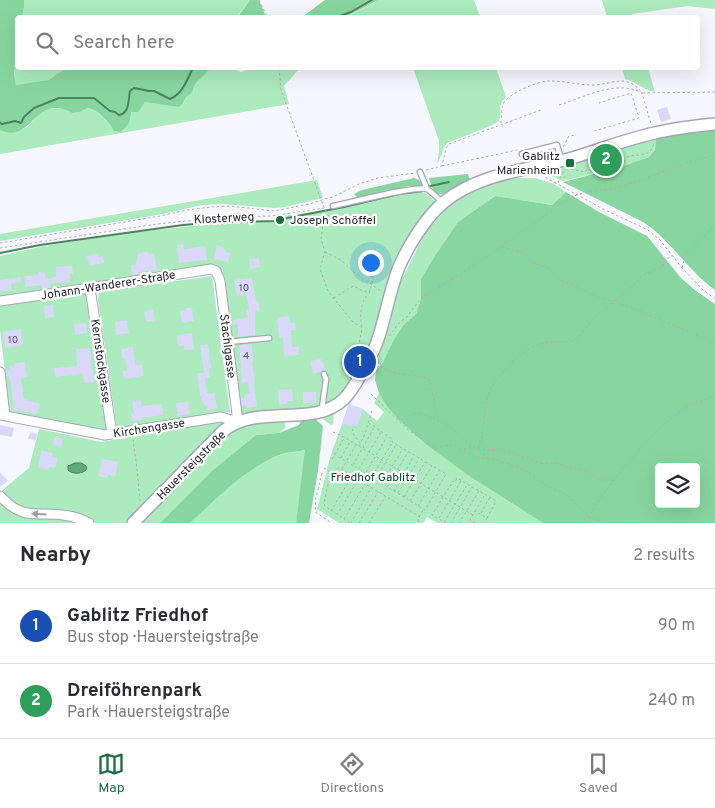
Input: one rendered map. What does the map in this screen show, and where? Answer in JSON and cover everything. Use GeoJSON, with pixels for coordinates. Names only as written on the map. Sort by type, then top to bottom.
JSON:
{"type":"FeatureCollection","features":[{"type":"Feature","properties":{"kind":"street","name":"Hauersteigstraße"},"geometry":{"type":"LineString","coordinates":[[137,519],[222,432],[238,422],[262,416],[312,414],[332,407],[343,399],[353,387],[366,365],[379,337],[399,268],[408,250],[426,223],[444,202],[479,182],[497,176],[524,169],[564,163],[654,133],[715,124]]}},
{"type":"Feature","properties":{"kind":"street","name":"Johann-Wanderer-Straße"},"geometry":{"type":"LineString","coordinates":[[0,301],[211,269],[216,271]]}},
{"type":"Feature","properties":{"kind":"street","name":"Stachlgasse"},"geometry":{"type":"LineString","coordinates":[[216,271],[220,281],[238,422]]}},
{"type":"Feature","properties":{"kind":"street","name":"Kernstockgasse"},"geometry":{"type":"LineString","coordinates":[[90,288],[112,434]]}},
{"type":"Feature","properties":{"kind":"street"},"geometry":{"type":"LineString","coordinates":[[0,372],[3,416]]}},
{"type":"Feature","properties":{"kind":"street","name":"Kirchengasse"},"geometry":{"type":"LineString","coordinates":[[3,416],[97,434],[112,434],[221,417],[238,422]]}},
{"type":"Feature","properties":{"kind":"street"},"geometry":{"type":"LineString","coordinates":[[0,496],[9,505],[23,512],[67,515],[90,523]]}},
{"type":"Feature","properties":{"kind":"lane"},"geometry":{"type":"LineString","coordinates":[[522,154],[557,145],[564,163]]}},
{"type":"Feature","properties":{"kind":"lane"},"geometry":{"type":"LineString","coordinates":[[420,172],[427,189],[444,202]]}},
{"type":"Feature","properties":{"kind":"lane"},"geometry":{"type":"LineString","coordinates":[[334,206],[399,192],[427,189]]}},
{"type":"Feature","properties":{"kind":"lane"},"geometry":{"type":"LineString","coordinates":[[228,342],[269,338]]}},
{"type":"Feature","properties":{"kind":"lane"},"geometry":{"type":"LineString","coordinates":[[322,411],[326,379],[324,374]]}},
{"type":"Feature","properties":{"kind":"path"},"geometry":{"type":"LineString","coordinates":[[259,0],[266,15]]}},
{"type":"Feature","properties":{"kind":"path"},"geometry":{"type":"LineString","coordinates":[[279,70],[281,90],[329,217],[323,223],[321,239],[325,251],[320,268],[326,287],[352,321],[362,328]]}},
{"type":"Feature","properties":{"kind":"path"},"geometry":{"type":"LineString","coordinates":[[501,124],[502,106],[506,99],[531,86],[548,80],[593,85],[630,82],[637,87],[642,93],[654,133],[654,146],[652,150],[643,154],[629,156],[620,165],[603,159],[593,163],[585,172],[564,163]]}},
{"type":"Feature","properties":{"kind":"path"},"geometry":{"type":"LineString","coordinates":[[559,105],[578,100],[599,91],[616,88],[632,89],[642,93],[715,92]]}},
{"type":"Feature","properties":{"kind":"path"},"geometry":{"type":"LineString","coordinates":[[594,131],[639,118],[631,93],[599,103]]}},
{"type":"Feature","properties":{"kind":"path"},"geometry":{"type":"LineString","coordinates":[[442,166],[446,148],[449,144],[540,110]]}},
{"type":"Feature","properties":{"kind":"path"},"geometry":{"type":"LineString","coordinates":[[562,173],[566,171],[562,149],[569,136],[576,135]]}},
{"type":"Feature","properties":{"kind":"path"},"geometry":{"type":"LineString","coordinates":[[0,243],[187,210],[230,206],[274,211],[309,204],[335,196],[359,184],[378,178],[420,172],[517,150],[519,154],[522,154]]}},
{"type":"Feature","properties":{"kind":"path"},"geometry":{"type":"LineString","coordinates":[[389,336],[423,297],[460,275],[577,194],[617,188],[715,155]]}},
{"type":"Feature","properties":{"kind":"path"},"geometry":{"type":"LineString","coordinates":[[558,183],[564,163]]}},
{"type":"Feature","properties":{"kind":"path"},"geometry":{"type":"LineString","coordinates":[[524,169],[536,172],[604,209],[648,230],[660,240],[682,268],[703,290],[715,299]]}},
{"type":"Feature","properties":{"kind":"path","name":"Klosterweg"},"geometry":{"type":"LineString","coordinates":[[0,248],[157,224],[225,217],[272,216],[325,207]]}},
{"type":"Feature","properties":{"kind":"path"},"geometry":{"type":"LineString","coordinates":[[682,268],[686,254],[711,229],[715,228]]}},
{"type":"Feature","properties":{"kind":"path"},"geometry":{"type":"LineString","coordinates":[[501,247],[521,252],[532,262],[549,268],[558,278],[599,298],[615,301],[715,343]]}},
{"type":"Feature","properties":{"kind":"path"},"geometry":{"type":"LineString","coordinates":[[325,251],[341,260],[390,297]]}},
{"type":"Feature","properties":{"kind":"path"},"geometry":{"type":"LineString","coordinates":[[478,449],[490,390],[497,378],[512,362],[538,344],[570,342],[577,338],[595,317],[632,287],[643,275],[662,267],[665,260],[672,256]]}},
{"type":"Feature","properties":{"kind":"path"},"geometry":{"type":"LineString","coordinates":[[376,258],[372,284],[360,311],[362,328],[357,355],[371,369],[380,366]]}},
{"type":"Feature","properties":{"kind":"path"},"geometry":{"type":"LineString","coordinates":[[334,299],[354,286],[369,293]]}},
{"type":"Feature","properties":{"kind":"path"},"geometry":{"type":"LineString","coordinates":[[380,366],[382,351]]}},
{"type":"Feature","properties":{"kind":"path"},"geometry":{"type":"LineString","coordinates":[[380,366],[400,374],[427,378],[430,381],[438,419]]}},
{"type":"Feature","properties":{"kind":"path"},"geometry":{"type":"LineString","coordinates":[[371,394],[402,425],[437,449],[451,445],[475,457],[498,460],[525,470],[548,487],[566,494],[589,517],[607,523]]}},
{"type":"Feature","properties":{"kind":"path"},"geometry":{"type":"LineString","coordinates":[[585,523],[628,462],[656,433],[692,402],[705,400],[715,394]]}},
{"type":"Feature","properties":{"kind":"path"},"geometry":{"type":"LineString","coordinates":[[359,446],[366,434],[372,410]]}},
{"type":"Feature","properties":{"kind":"path"},"geometry":{"type":"LineString","coordinates":[[402,425],[409,417],[420,413],[445,422],[473,447],[478,449],[511,452],[543,464],[557,463],[569,468],[584,469],[600,480],[614,480]]}},
{"type":"Feature","properties":{"kind":"path"},"geometry":{"type":"LineString","coordinates":[[369,423],[396,444],[446,474],[417,523]]}},
{"type":"Feature","properties":{"kind":"path"},"geometry":{"type":"LineString","coordinates":[[353,465],[374,426]]}},
{"type":"Feature","properties":{"kind":"path"},"geometry":{"type":"LineString","coordinates":[[353,429],[352,432],[360,443]]}},
{"type":"Feature","properties":{"kind":"path"},"geometry":{"type":"LineString","coordinates":[[715,430],[715,437]]}},
{"type":"Feature","properties":{"kind":"path"},"geometry":{"type":"LineString","coordinates":[[131,431],[137,470],[137,519]]}},
{"type":"Feature","properties":{"kind":"path"},"geometry":{"type":"LineString","coordinates":[[333,432],[363,448],[473,515]]}},
{"type":"Feature","properties":{"kind":"path"},"geometry":{"type":"LineString","coordinates":[[359,469],[381,432]]}},
{"type":"Feature","properties":{"kind":"path"},"geometry":{"type":"LineString","coordinates":[[365,473],[387,436]]}},
{"type":"Feature","properties":{"kind":"path"},"geometry":{"type":"LineString","coordinates":[[332,459],[344,437]]}},
{"type":"Feature","properties":{"kind":"path"},"geometry":{"type":"LineString","coordinates":[[340,458],[350,441]]}},
{"type":"Feature","properties":{"kind":"path"},"geometry":{"type":"LineString","coordinates":[[372,477],[393,442]]}},
{"type":"Feature","properties":{"kind":"path"},"geometry":{"type":"LineString","coordinates":[[376,480],[396,444]]}},
{"type":"Feature","properties":{"kind":"path"},"geometry":{"type":"LineString","coordinates":[[342,469],[356,445]]}},
{"type":"Feature","properties":{"kind":"path"},"geometry":{"type":"LineString","coordinates":[[462,449],[473,447]]}},
{"type":"Feature","properties":{"kind":"path"},"geometry":{"type":"LineString","coordinates":[[382,483],[403,448]]}},
{"type":"Feature","properties":{"kind":"path"},"geometry":{"type":"LineString","coordinates":[[478,449],[488,459]]}},
{"type":"Feature","properties":{"kind":"path"},"geometry":{"type":"LineString","coordinates":[[388,487],[409,452]]}},
{"type":"Feature","properties":{"kind":"path"},"geometry":{"type":"LineString","coordinates":[[334,454],[424,510]]}},
{"type":"Feature","properties":{"kind":"path"},"geometry":{"type":"LineString","coordinates":[[394,491],[415,455]]}},
{"type":"Feature","properties":{"kind":"path"},"geometry":{"type":"LineString","coordinates":[[398,493],[419,458]]}},
{"type":"Feature","properties":{"kind":"path"},"geometry":{"type":"LineString","coordinates":[[404,497],[425,461]]}},
{"type":"Feature","properties":{"kind":"path"},"geometry":{"type":"LineString","coordinates":[[410,501],[432,466]]}},
{"type":"Feature","properties":{"kind":"path"},"geometry":{"type":"LineString","coordinates":[[324,468],[333,473]]}},
{"type":"Feature","properties":{"kind":"path"},"geometry":{"type":"LineString","coordinates":[[372,488],[350,523],[324,506],[333,473],[339,468],[342,469],[419,517]]}},
{"type":"Feature","properties":{"kind":"path"},"geometry":{"type":"LineString","coordinates":[[418,506],[439,470]]}},
{"type":"Feature","properties":{"kind":"path"},"geometry":{"type":"LineString","coordinates":[[322,473],[314,506],[315,512],[332,523]]}},
{"type":"Feature","properties":{"kind":"path"},"geometry":{"type":"LineString","coordinates":[[330,511],[352,476]]}},
{"type":"Feature","properties":{"kind":"path"},"geometry":{"type":"LineString","coordinates":[[467,484],[445,522],[432,514],[453,481],[455,482],[457,478],[496,501],[485,523]]}},
{"type":"Feature","properties":{"kind":"path"},"geometry":{"type":"LineString","coordinates":[[337,515],[359,480]]}},
{"type":"Feature","properties":{"kind":"path"},"geometry":{"type":"LineString","coordinates":[[438,518],[461,481]]}},
{"type":"Feature","properties":{"kind":"path"},"geometry":{"type":"LineString","coordinates":[[344,519],[365,484]]}},
{"type":"Feature","properties":{"kind":"path"},"geometry":{"type":"LineString","coordinates":[[451,523],[472,487]]}},
{"type":"Feature","properties":{"kind":"path"},"geometry":{"type":"LineString","coordinates":[[459,523],[479,491]]}},
{"type":"Feature","properties":{"kind":"path"},"geometry":{"type":"LineString","coordinates":[[360,523],[378,492]]}},
{"type":"Feature","properties":{"kind":"path"},"geometry":{"type":"LineString","coordinates":[[468,523],[485,494]]}},
{"type":"Feature","properties":{"kind":"path"},"geometry":{"type":"LineString","coordinates":[[369,523],[386,496]]}},
{"type":"Feature","properties":{"kind":"path"},"geometry":{"type":"LineString","coordinates":[[481,514],[490,498]]}},
{"type":"Feature","properties":{"kind":"path"},"geometry":{"type":"LineString","coordinates":[[475,511],[487,518]]}},
{"type":"Feature","properties":{"kind":"path"},"geometry":{"type":"LineString","coordinates":[[470,520],[475,523]]}},
{"type":"Feature","properties":{"kind":"path"},"geometry":{"type":"LineString","coordinates":[[594,523],[600,520]]}},
{"type":"Feature","properties":{"kind":"green space"},"geometry":{"type":"Polygon","coordinates":[[[24,0],[250,0],[238,15],[23,15],[24,0]]]}},
{"type":"Feature","properties":{"kind":"green space"},"geometry":{"type":"Polygon","coordinates":[[[378,0],[474,0],[479,15],[350,15],[378,0]]]}},
{"type":"Feature","properties":{"kind":"green space"},"geometry":{"type":"Polygon","coordinates":[[[602,0],[715,0],[715,9],[688,6],[632,15],[606,15],[602,0]]]}},
{"type":"Feature","properties":{"kind":"green space"},"geometry":{"type":"Polygon","coordinates":[[[15,64],[15,70],[64,70],[49,80],[16,86],[14,76],[15,64]]]}},
{"type":"Feature","properties":{"kind":"green space"},"geometry":{"type":"Polygon","coordinates":[[[298,70],[284,86],[289,104],[0,154],[0,130],[10,131],[25,128],[38,115],[47,110],[59,109],[72,113],[88,108],[103,117],[114,131],[131,118],[131,112],[141,108],[145,102],[183,103],[196,83],[208,71],[298,70]]]}},
{"type":"Feature","properties":{"kind":"green space"},"geometry":{"type":"Polygon","coordinates":[[[414,70],[497,70],[506,97],[500,106],[499,121],[447,143],[437,164],[439,141],[414,70]]]}},
{"type":"Feature","properties":{"kind":"green space"},"geometry":{"type":"Polygon","coordinates":[[[623,70],[649,70],[655,92],[647,90],[625,79],[623,70]]]}},
{"type":"Feature","properties":{"kind":"green space"},"geometry":{"type":"Polygon","coordinates":[[[656,137],[655,150],[649,157],[620,167],[563,181],[540,170],[656,137]]]}},
{"type":"Feature","properties":{"kind":"green space"},"geometry":{"type":"Polygon","coordinates":[[[514,178],[535,178],[554,184],[566,192],[552,205],[495,196],[458,222],[421,279],[421,299],[416,314],[403,325],[383,362],[376,365],[390,323],[399,285],[425,233],[453,201],[486,186],[514,178]]]}},
{"type":"Feature","properties":{"kind":"green space"},"geometry":{"type":"Polygon","coordinates":[[[317,180],[323,198],[285,207],[201,205],[163,214],[0,241],[0,234],[317,180]]]}},
{"type":"Feature","properties":{"kind":"green space"},"geometry":{"type":"Polygon","coordinates":[[[417,191],[425,193],[438,203],[388,284],[372,341],[357,372],[341,395],[326,404],[309,408],[242,415],[225,279],[218,268],[209,265],[0,296],[0,256],[44,246],[128,233],[220,223],[274,222],[276,217],[328,209],[417,191]]]}},
{"type":"Feature","properties":{"kind":"green space"},"geometry":{"type":"Polygon","coordinates":[[[212,276],[230,412],[117,429],[98,300],[99,292],[212,276]]]}},
{"type":"Feature","properties":{"kind":"green space"},"geometry":{"type":"Polygon","coordinates":[[[86,294],[108,429],[106,431],[10,412],[0,330],[0,306],[86,294]]]}},
{"type":"Feature","properties":{"kind":"green space","name":"Friedhof Gablitz"},"geometry":{"type":"Polygon","coordinates":[[[379,393],[386,405],[472,478],[543,523],[437,523],[427,517],[423,523],[339,523],[317,509],[330,458],[349,404],[363,409],[377,421],[384,412],[374,403],[379,393]]]}},
{"type":"Feature","properties":{"kind":"green space"},"geometry":{"type":"Polygon","coordinates":[[[334,412],[331,425],[320,417],[334,412]]]}},
{"type":"Feature","properties":{"kind":"green space"},"geometry":{"type":"Polygon","coordinates":[[[220,422],[222,425],[128,523],[96,523],[90,520],[36,511],[16,506],[0,492],[29,468],[39,429],[101,442],[220,422]]]}},
{"type":"Feature","properties":{"kind":"green space"},"geometry":{"type":"Polygon","coordinates":[[[284,422],[286,427],[279,433],[256,435],[214,469],[160,523],[140,523],[223,436],[240,425],[284,422]]]}},
{"type":"Feature","properties":{"kind":"green space"},"geometry":{"type":"Polygon","coordinates":[[[306,450],[296,523],[190,523],[233,484],[257,466],[283,454],[306,450]]]}},
{"type":"Feature","properties":{"kind":"green space"},"geometry":{"type":"Polygon","coordinates":[[[0,503],[10,511],[81,523],[0,523],[0,503]]]}},
{"type":"Feature","properties":{"kind":"shaded area"},"geometry":{"type":"Polygon","coordinates":[[[0,0],[24,0],[22,15],[15,15],[14,75],[16,85],[49,80],[64,70],[211,70],[196,83],[191,94],[186,97],[179,107],[145,102],[138,112],[131,112],[128,124],[120,132],[114,131],[103,117],[96,111],[88,108],[72,113],[60,108],[50,109],[41,113],[20,131],[11,133],[0,130],[0,0]]]}},
{"type":"Feature","properties":{"kind":"shaded area"},"geometry":{"type":"Polygon","coordinates":[[[250,0],[259,0],[265,15],[239,15],[250,0]]]}},
{"type":"Feature","properties":{"kind":"shaded area"},"geometry":{"type":"Polygon","coordinates":[[[325,0],[378,0],[349,15],[305,15],[325,0]]]}},
{"type":"Feature","properties":{"kind":"shaded area"},"geometry":{"type":"Polygon","coordinates":[[[715,128],[715,290],[653,229],[643,222],[563,182],[620,167],[649,157],[655,150],[656,137],[715,128]]]}},
{"type":"Feature","properties":{"kind":"shaded area"},"geometry":{"type":"Polygon","coordinates":[[[468,174],[470,180],[443,194],[435,191],[429,178],[468,174]]]}},
{"type":"Feature","properties":{"kind":"shaded area"},"geometry":{"type":"Polygon","coordinates":[[[414,178],[421,181],[422,186],[408,186],[358,198],[354,194],[362,190],[414,178]]]}},
{"type":"Feature","properties":{"kind":"shaded area"},"geometry":{"type":"Polygon","coordinates":[[[566,192],[599,212],[647,236],[681,278],[715,304],[715,523],[543,523],[472,478],[427,445],[398,419],[386,405],[379,393],[375,380],[376,371],[403,325],[416,314],[421,299],[421,279],[458,222],[495,196],[552,205],[566,192]]]}},
{"type":"Feature","properties":{"kind":"shaded area"},"geometry":{"type":"Polygon","coordinates":[[[302,419],[315,419],[323,426],[309,523],[296,523],[305,450],[282,454],[257,466],[233,484],[190,523],[160,523],[214,469],[256,435],[279,433],[299,425],[302,419]]]}},
{"type":"Feature","properties":{"kind":"shaded area"},"geometry":{"type":"Polygon","coordinates":[[[81,463],[87,468],[85,471],[78,473],[68,470],[68,466],[81,463]]]}},
{"type":"Feature","properties":{"kind":"building"},"geometry":{"type":"Polygon","coordinates":[[[667,107],[671,119],[661,122],[657,110],[667,107]]]}},
{"type":"Feature","properties":{"kind":"building"},"geometry":{"type":"Polygon","coordinates":[[[183,244],[184,249],[206,246],[207,260],[179,263],[177,245],[183,244]]]}},
{"type":"Feature","properties":{"kind":"building"},"geometry":{"type":"Polygon","coordinates":[[[217,245],[230,253],[228,262],[214,259],[217,245]]]}},
{"type":"Feature","properties":{"kind":"building"},"geometry":{"type":"Polygon","coordinates":[[[148,252],[149,254],[154,253],[157,270],[139,272],[139,274],[132,275],[131,265],[136,264],[138,253],[148,252]]]}},
{"type":"Feature","properties":{"kind":"building"},"geometry":{"type":"Polygon","coordinates":[[[98,254],[98,257],[103,256],[104,263],[89,266],[87,255],[98,254]]]}},
{"type":"Feature","properties":{"kind":"building"},"geometry":{"type":"Polygon","coordinates":[[[259,258],[260,267],[250,269],[249,259],[259,258]]]}},
{"type":"Feature","properties":{"kind":"building"},"geometry":{"type":"Polygon","coordinates":[[[72,266],[73,274],[70,274],[70,282],[50,283],[50,287],[42,289],[41,285],[26,287],[24,276],[38,275],[38,272],[45,272],[46,279],[56,277],[56,267],[72,266]]]}},
{"type":"Feature","properties":{"kind":"building"},"geometry":{"type":"Polygon","coordinates":[[[20,277],[21,282],[11,284],[12,290],[0,291],[0,280],[20,277]]]}},
{"type":"Feature","properties":{"kind":"building"},"geometry":{"type":"Polygon","coordinates":[[[252,278],[256,301],[258,300],[260,311],[255,312],[255,335],[238,337],[238,324],[233,325],[233,320],[248,317],[246,310],[249,309],[246,294],[237,296],[234,280],[252,278]]]}},
{"type":"Feature","properties":{"kind":"building"},"geometry":{"type":"Polygon","coordinates":[[[53,305],[54,317],[45,318],[44,306],[53,305]]]}},
{"type":"Feature","properties":{"kind":"building"},"geometry":{"type":"Polygon","coordinates":[[[186,308],[192,308],[194,321],[182,323],[180,311],[186,310],[186,308]]]}},
{"type":"Feature","properties":{"kind":"building"},"geometry":{"type":"Polygon","coordinates":[[[153,310],[155,321],[146,322],[144,311],[153,310]]]}},
{"type":"Feature","properties":{"kind":"building"},"geometry":{"type":"Polygon","coordinates":[[[289,316],[290,323],[295,322],[296,330],[291,330],[292,347],[299,347],[299,355],[284,356],[283,337],[279,338],[277,318],[289,316]]]}},
{"type":"Feature","properties":{"kind":"building"},"geometry":{"type":"Polygon","coordinates":[[[127,320],[129,333],[116,335],[115,322],[127,320]]]}},
{"type":"Feature","properties":{"kind":"building"},"geometry":{"type":"Polygon","coordinates":[[[86,323],[87,333],[75,335],[74,324],[86,323]]]}},
{"type":"Feature","properties":{"kind":"building"},"geometry":{"type":"Polygon","coordinates":[[[21,329],[23,345],[5,348],[3,332],[21,329]]]}},
{"type":"Feature","properties":{"kind":"building"},"geometry":{"type":"Polygon","coordinates":[[[192,333],[194,349],[184,350],[184,345],[178,346],[177,335],[192,333]]]}},
{"type":"Feature","properties":{"kind":"building"},"geometry":{"type":"Polygon","coordinates":[[[208,344],[211,368],[209,368],[210,377],[205,378],[207,394],[214,393],[217,408],[207,410],[207,406],[204,406],[204,402],[202,402],[202,396],[200,396],[197,373],[204,373],[200,345],[208,344]]]}},
{"type":"Feature","properties":{"kind":"building"},"geometry":{"type":"Polygon","coordinates":[[[252,344],[257,407],[247,408],[246,405],[242,406],[241,399],[245,398],[245,394],[250,393],[248,382],[242,383],[239,345],[252,344]]]}},
{"type":"Feature","properties":{"kind":"building"},"geometry":{"type":"Polygon","coordinates":[[[133,347],[135,365],[142,364],[143,376],[126,379],[122,372],[127,370],[121,349],[133,347]]]}},
{"type":"Feature","properties":{"kind":"building"},"geometry":{"type":"Polygon","coordinates":[[[90,348],[94,382],[84,383],[83,374],[55,377],[54,368],[77,366],[76,349],[90,348]]]}},
{"type":"Feature","properties":{"kind":"building"},"geometry":{"type":"Polygon","coordinates":[[[321,359],[325,370],[313,374],[310,361],[321,359]]]}},
{"type":"Feature","properties":{"kind":"building"},"geometry":{"type":"Polygon","coordinates":[[[25,362],[27,377],[21,378],[24,399],[40,404],[37,414],[16,411],[11,406],[13,404],[11,383],[6,370],[10,370],[9,366],[15,363],[25,362]]]}},
{"type":"Feature","properties":{"kind":"building"},"geometry":{"type":"Polygon","coordinates":[[[292,389],[293,401],[287,401],[287,404],[279,405],[278,390],[292,389]]]}},
{"type":"Feature","properties":{"kind":"building"},"geometry":{"type":"Polygon","coordinates":[[[303,392],[316,392],[316,403],[303,403],[303,392]]]}},
{"type":"Feature","properties":{"kind":"building"},"geometry":{"type":"Polygon","coordinates":[[[141,400],[142,406],[162,404],[163,415],[132,421],[131,413],[134,413],[132,401],[141,400]]]}},
{"type":"Feature","properties":{"kind":"building"},"geometry":{"type":"Polygon","coordinates":[[[188,402],[190,414],[177,416],[176,403],[188,402]]]}},
{"type":"Feature","properties":{"kind":"building"},"geometry":{"type":"Polygon","coordinates":[[[349,404],[363,409],[357,427],[342,423],[349,404]]]}},
{"type":"Feature","properties":{"kind":"building"},"geometry":{"type":"Polygon","coordinates":[[[0,425],[14,428],[12,437],[0,435],[0,425]]]}},
{"type":"Feature","properties":{"kind":"building"},"geometry":{"type":"Polygon","coordinates":[[[30,432],[37,434],[36,440],[28,439],[30,432]]]}},
{"type":"Feature","properties":{"kind":"building"},"geometry":{"type":"Polygon","coordinates":[[[54,437],[63,439],[61,447],[53,445],[54,437]]]}},
{"type":"Feature","properties":{"kind":"building"},"geometry":{"type":"Polygon","coordinates":[[[41,450],[53,453],[52,457],[58,458],[55,468],[49,467],[48,470],[38,467],[41,450]]]}},
{"type":"Feature","properties":{"kind":"building"},"geometry":{"type":"Polygon","coordinates":[[[102,459],[118,462],[115,476],[108,475],[107,478],[98,476],[102,459]]]}},
{"type":"Feature","properties":{"kind":"building"},"geometry":{"type":"Polygon","coordinates":[[[0,472],[8,481],[0,487],[0,472]]]}},
{"type":"Feature","properties":{"kind":"waterway"},"geometry":{"type":"LineString","coordinates":[[342,15],[372,0]]}},
{"type":"Feature","properties":{"kind":"waterway"},"geometry":{"type":"LineString","coordinates":[[0,123],[15,121],[21,123],[24,117],[34,108],[59,98],[94,98],[110,111],[119,115],[123,114],[127,109],[130,91],[134,88],[154,91],[170,99],[178,94],[192,70]]}},
{"type":"Feature","properties":{"kind":"waterway"},"geometry":{"type":"LineString","coordinates":[[430,186],[449,182]]}},
{"type":"Feature","properties":{"kind":"waterway"},"geometry":{"type":"LineString","coordinates":[[0,253],[40,245],[183,225],[219,222],[282,221],[287,218],[399,194],[423,191]]}},
{"type":"Feature","properties":{"kind":"place","name":"Dreiföhrenpark"},"geometry":{"type":"Point","coordinates":[606,160]}},
{"type":"Feature","properties":{"kind":"place","name":"Gablitz Marienheim"},"geometry":{"type":"Point","coordinates":[570,163]}},
{"type":"Feature","properties":{"kind":"place","name":"Joseph Schöffel"},"geometry":{"type":"Point","coordinates":[280,220]}},
{"type":"Feature","properties":{"kind":"place","name":"Gablitz Friedhof"},"geometry":{"type":"Point","coordinates":[360,362]}}]}
